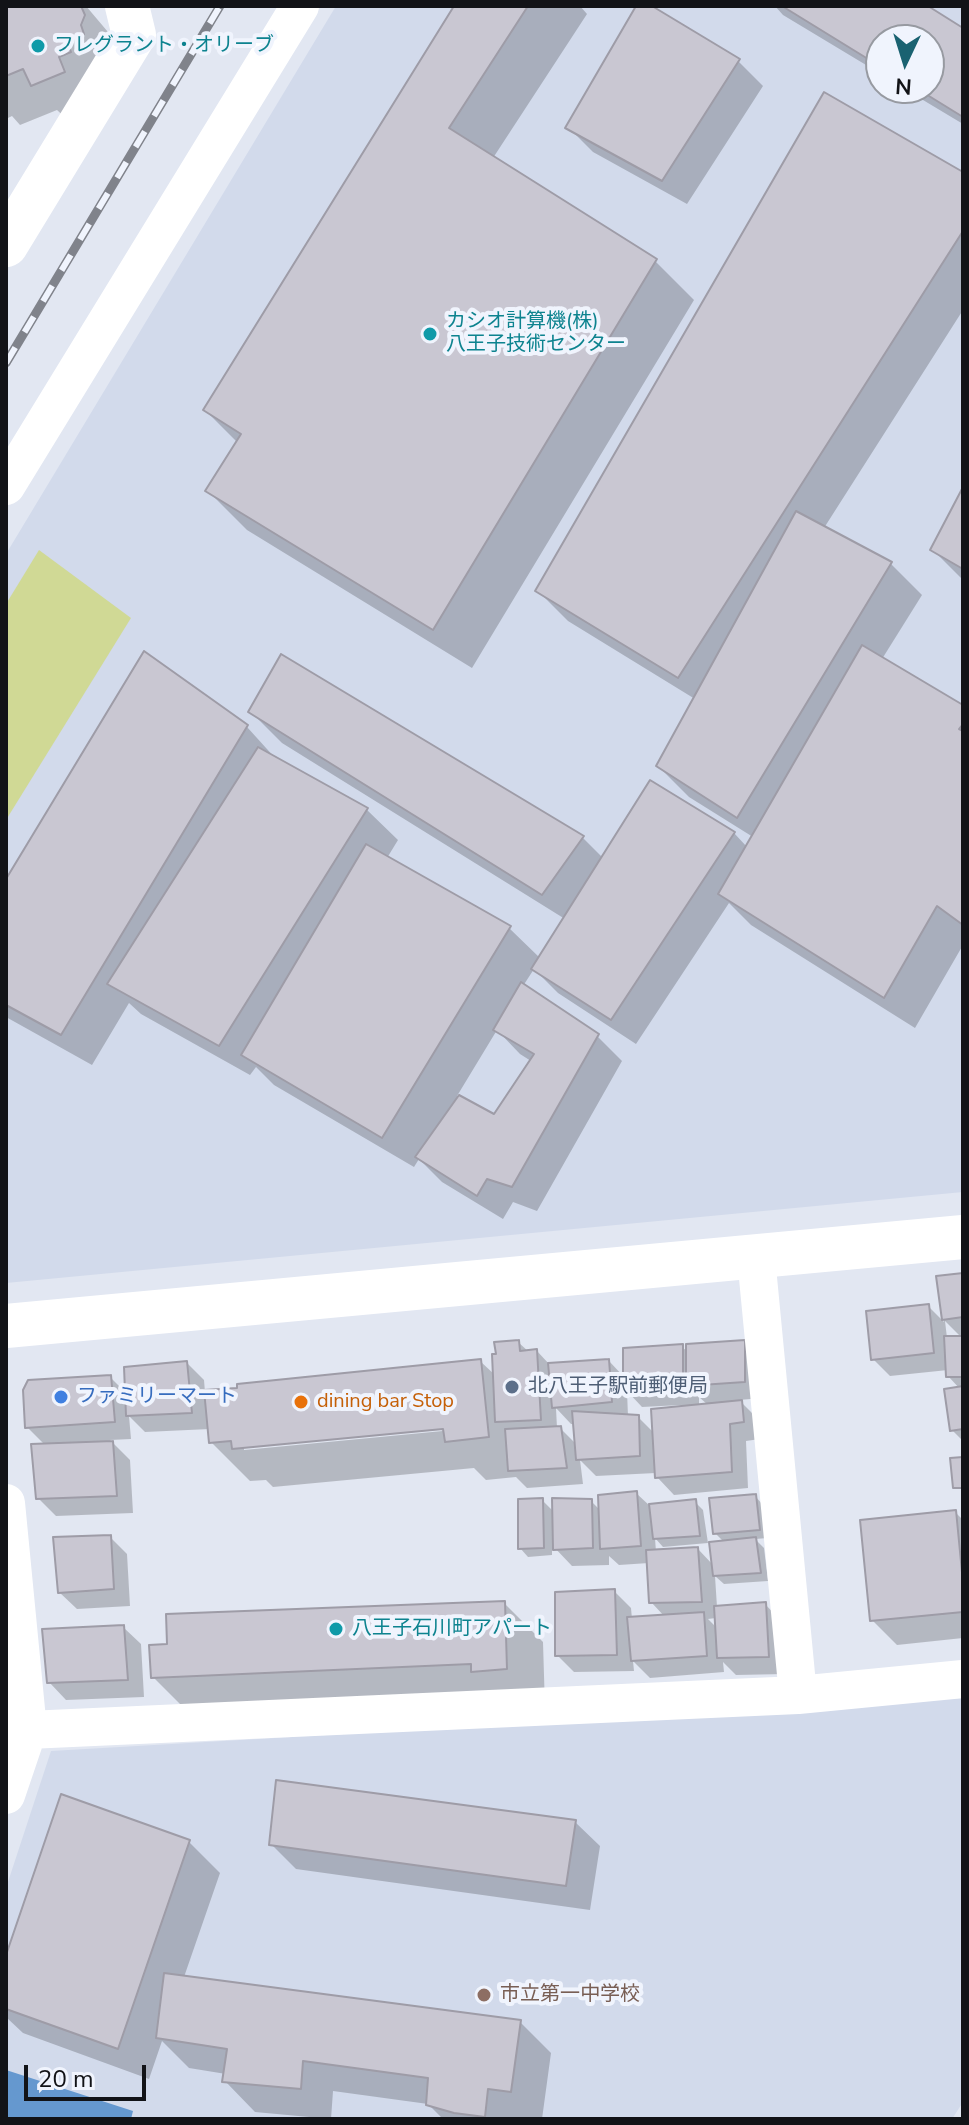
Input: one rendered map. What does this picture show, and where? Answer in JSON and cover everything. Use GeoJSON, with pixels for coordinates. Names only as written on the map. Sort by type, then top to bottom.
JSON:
{"type":"FeatureCollection","features":[{"type":"Feature","properties":{"kind":"street"},"geometry":{"type":"LineString","coordinates":[[6,486],[300,6]]}},
{"type":"Feature","properties":{"kind":"street"},"geometry":{"type":"LineString","coordinates":[[6,245],[137,16]]}},
{"type":"Feature","properties":{"kind":"street"},"geometry":{"type":"LineString","coordinates":[[6,1326],[963,1237]]}},
{"type":"Feature","properties":{"kind":"street"},"geometry":{"type":"LineString","coordinates":[[756,1257],[798,1695]]}},
{"type":"Feature","properties":{"kind":"street"},"geometry":{"type":"LineString","coordinates":[[6,1503],[17,1730],[6,1795]]}},
{"type":"Feature","properties":{"kind":"street"},"geometry":{"type":"LineString","coordinates":[[17,1730],[798,1695],[963,1679]]}},
{"type":"Feature","properties":{"kind":"shaded area"},"geometry":{"type":"Polygon","coordinates":[[[336,6],[963,6],[963,1192],[6,1283],[6,554],[336,6]]]}},
{"type":"Feature","properties":{"kind":"shaded area","name":"市立第一中学校"},"geometry":{"type":"Polygon","coordinates":[[[963,1698],[963,2102],[952,2119],[6,2119],[6,1888],[51,1751],[963,1698]]]}},
{"type":"Feature","properties":{"kind":"green space"},"geometry":{"type":"Polygon","coordinates":[[[39,550],[131,618],[6,820],[6,604],[39,550]]]}},
{"type":"Feature","properties":{"kind":"water"},"geometry":{"type":"Polygon","coordinates":[[[6,2070],[133,2111],[131,2119],[6,2119],[6,2070]]]}},
{"type":"Feature","properties":{"kind":"building","name":"フレグラント・オリーブ"},"geometry":{"type":"Polygon","coordinates":[[[6,6],[81,6],[85,15],[81,25],[84,34],[67,41],[71,52],[59,57],[65,72],[31,86],[23,69],[6,76],[6,6]]]}},
{"type":"Feature","properties":{"kind":"building","name":"カシオ計算機(株) 八王子技術センター"},"geometry":{"type":"Polygon","coordinates":[[[454,6],[528,6],[449,128],[657,259],[433,630],[205,491],[241,434],[203,410],[454,6]]]}},
{"type":"Feature","properties":{"kind":"building"},"geometry":{"type":"Polygon","coordinates":[[[636,6],[652,6],[740,59],[662,181],[565,128],[636,6]]]}},
{"type":"Feature","properties":{"kind":"building"},"geometry":{"type":"Polygon","coordinates":[[[782,6],[928,6],[963,28],[963,117],[942,104],[945,104],[945,24],[865,24],[865,57],[782,6]]]}},
{"type":"Feature","properties":{"kind":"building"},"geometry":{"type":"Polygon","coordinates":[[[824,92],[963,172],[963,231],[678,678],[535,591],[824,92]]]}},
{"type":"Feature","properties":{"kind":"building"},"geometry":{"type":"Polygon","coordinates":[[[963,487],[963,569],[930,550],[963,487]]]}},
{"type":"Feature","properties":{"kind":"building"},"geometry":{"type":"Polygon","coordinates":[[[796,511],[892,562],[737,818],[656,766],[796,511]]]}},
{"type":"Feature","properties":{"kind":"building"},"geometry":{"type":"Polygon","coordinates":[[[862,645],[963,705],[963,724],[959,729],[963,731],[963,925],[937,906],[884,998],[718,894],[862,645]]]}},
{"type":"Feature","properties":{"kind":"building"},"geometry":{"type":"Polygon","coordinates":[[[144,651],[248,725],[61,1035],[6,1005],[6,879],[144,651]]]}},
{"type":"Feature","properties":{"kind":"building"},"geometry":{"type":"Polygon","coordinates":[[[281,654],[584,836],[542,895],[248,712],[281,654]]]}},
{"type":"Feature","properties":{"kind":"building"},"geometry":{"type":"Polygon","coordinates":[[[258,747],[368,808],[219,1046],[107,984],[258,747]]]}},
{"type":"Feature","properties":{"kind":"building"},"geometry":{"type":"Polygon","coordinates":[[[650,780],[735,832],[611,1020],[531,969],[650,780]]]}},
{"type":"Feature","properties":{"kind":"building"},"geometry":{"type":"Polygon","coordinates":[[[366,844],[511,926],[382,1138],[241,1055],[366,844]]]}},
{"type":"Feature","properties":{"kind":"building"},"geometry":{"type":"Polygon","coordinates":[[[521,982],[599,1034],[512,1187],[487,1179],[477,1196],[415,1157],[459,1095],[494,1114],[534,1054],[493,1030],[521,982]]]}},
{"type":"Feature","properties":{"kind":"building"},"geometry":{"type":"Polygon","coordinates":[[[963,1273],[963,1317],[942,1320],[936,1276],[963,1273]]]}},
{"type":"Feature","properties":{"kind":"building"},"geometry":{"type":"Polygon","coordinates":[[[929,1304],[934,1353],[871,1360],[866,1311],[929,1304]]]}},
{"type":"Feature","properties":{"kind":"building"},"geometry":{"type":"Polygon","coordinates":[[[944,1336],[963,1336],[963,1377],[946,1377],[944,1336]]]}},
{"type":"Feature","properties":{"kind":"building"},"geometry":{"type":"Polygon","coordinates":[[[519,1340],[520,1351],[537,1349],[541,1420],[495,1422],[494,1342],[519,1340]]]}},
{"type":"Feature","properties":{"kind":"building"},"geometry":{"type":"Polygon","coordinates":[[[745,1340],[745,1382],[686,1386],[686,1344],[745,1340]]]}},
{"type":"Feature","properties":{"kind":"building"},"geometry":{"type":"Polygon","coordinates":[[[683,1344],[683,1387],[623,1390],[623,1348],[683,1344]]]}},
{"type":"Feature","properties":{"kind":"building"},"geometry":{"type":"Polygon","coordinates":[[[481,1359],[489,1437],[445,1442],[443,1429],[232,1449],[231,1441],[209,1443],[204,1390],[481,1359]]]}},
{"type":"Feature","properties":{"kind":"building"},"geometry":{"type":"Polygon","coordinates":[[[609,1359],[612,1402],[552,1408],[548,1363],[609,1359]]]}},
{"type":"Feature","properties":{"kind":"building"},"geometry":{"type":"Polygon","coordinates":[[[187,1361],[192,1413],[126,1416],[124,1367],[187,1361]]]}},
{"type":"Feature","properties":{"kind":"building"},"geometry":{"type":"Polygon","coordinates":[[[111,1375],[115,1422],[25,1428],[23,1390],[28,1380],[111,1375]]]}},
{"type":"Feature","properties":{"kind":"building"},"geometry":{"type":"Polygon","coordinates":[[[963,1386],[963,1429],[950,1431],[944,1389],[963,1386]]]}},
{"type":"Feature","properties":{"kind":"building"},"geometry":{"type":"Polygon","coordinates":[[[742,1400],[744,1422],[730,1424],[732,1472],[655,1478],[651,1409],[742,1400]]]}},
{"type":"Feature","properties":{"kind":"building"},"geometry":{"type":"Polygon","coordinates":[[[572,1411],[639,1415],[640,1456],[576,1460],[572,1411]]]}},
{"type":"Feature","properties":{"kind":"building"},"geometry":{"type":"Polygon","coordinates":[[[561,1426],[567,1468],[508,1471],[505,1429],[561,1426]]]}},
{"type":"Feature","properties":{"kind":"building"},"geometry":{"type":"Polygon","coordinates":[[[113,1441],[117,1496],[36,1499],[31,1444],[113,1441]]]}},
{"type":"Feature","properties":{"kind":"building"},"geometry":{"type":"Polygon","coordinates":[[[963,1457],[963,1488],[953,1488],[950,1458],[963,1457]]]}},
{"type":"Feature","properties":{"kind":"building"},"geometry":{"type":"Polygon","coordinates":[[[637,1491],[641,1546],[600,1549],[598,1495],[637,1491]]]}},
{"type":"Feature","properties":{"kind":"building"},"geometry":{"type":"Polygon","coordinates":[[[756,1494],[760,1530],[713,1534],[709,1498],[756,1494]]]}},
{"type":"Feature","properties":{"kind":"building"},"geometry":{"type":"Polygon","coordinates":[[[543,1498],[544,1548],[518,1549],[518,1499],[543,1498]]]}},
{"type":"Feature","properties":{"kind":"building"},"geometry":{"type":"Polygon","coordinates":[[[552,1498],[592,1499],[593,1548],[553,1550],[552,1498]]]}},
{"type":"Feature","properties":{"kind":"building"},"geometry":{"type":"Polygon","coordinates":[[[696,1499],[700,1536],[653,1539],[649,1504],[696,1499]]]}},
{"type":"Feature","properties":{"kind":"building"},"geometry":{"type":"Polygon","coordinates":[[[956,1510],[963,1612],[870,1621],[860,1520],[956,1510]]]}},
{"type":"Feature","properties":{"kind":"building"},"geometry":{"type":"Polygon","coordinates":[[[111,1535],[114,1589],[58,1593],[53,1537],[111,1535]]]}},
{"type":"Feature","properties":{"kind":"building"},"geometry":{"type":"Polygon","coordinates":[[[756,1537],[761,1573],[713,1576],[709,1542],[756,1537]]]}},
{"type":"Feature","properties":{"kind":"building"},"geometry":{"type":"Polygon","coordinates":[[[698,1547],[702,1602],[649,1603],[646,1550],[698,1547]]]}},
{"type":"Feature","properties":{"kind":"building"},"geometry":{"type":"Polygon","coordinates":[[[615,1589],[617,1655],[555,1656],[555,1592],[615,1589]]]}},
{"type":"Feature","properties":{"kind":"building","name":"八王子石川町アパート"},"geometry":{"type":"Polygon","coordinates":[[[505,1601],[507,1669],[471,1672],[471,1664],[151,1678],[149,1645],[167,1644],[166,1614],[505,1601]]]}},
{"type":"Feature","properties":{"kind":"building"},"geometry":{"type":"Polygon","coordinates":[[[766,1602],[769,1657],[717,1658],[714,1606],[766,1602]]]}},
{"type":"Feature","properties":{"kind":"building"},"geometry":{"type":"Polygon","coordinates":[[[704,1612],[707,1656],[631,1661],[627,1617],[704,1612]]]}},
{"type":"Feature","properties":{"kind":"building"},"geometry":{"type":"Polygon","coordinates":[[[124,1625],[128,1680],[47,1683],[42,1629],[124,1625]]]}},
{"type":"Feature","properties":{"kind":"building"},"geometry":{"type":"Polygon","coordinates":[[[276,1780],[576,1820],[566,1886],[269,1845],[276,1780]]]}},
{"type":"Feature","properties":{"kind":"building"},"geometry":{"type":"Polygon","coordinates":[[[61,1794],[190,1840],[118,2049],[6,2009],[6,1955],[61,1794]]]}},
{"type":"Feature","properties":{"kind":"building"},"geometry":{"type":"Polygon","coordinates":[[[164,1973],[521,2020],[511,2092],[488,2089],[485,2117],[426,2105],[428,2078],[303,2061],[301,2089],[222,2082],[227,2049],[156,2038],[164,1973]]]}},
{"type":"Feature","properties":{"kind":"railway"},"geometry":{"type":"LineString","coordinates":[[6,363],[220,6]]}},
{"type":"Feature","properties":{"kind":"place","name":"フレグラント・オリーブ"},"geometry":{"type":"Point","coordinates":[38,46]}},
{"type":"Feature","properties":{"kind":"place","name":"カシオ計算機(株) 八王子技術センター"},"geometry":{"type":"Point","coordinates":[430,334]}},
{"type":"Feature","properties":{"kind":"place","name":"北八王子駅前郵便局"},"geometry":{"type":"Point","coordinates":[512,1387]}},
{"type":"Feature","properties":{"kind":"place","name":"ファミリーマート"},"geometry":{"type":"Point","coordinates":[61,1397]}},
{"type":"Feature","properties":{"kind":"place","name":"dining bar Stop"},"geometry":{"type":"Point","coordinates":[301,1402]}},
{"type":"Feature","properties":{"kind":"place","name":"八王子石川町アパート"},"geometry":{"type":"Point","coordinates":[336,1629]}},
{"type":"Feature","properties":{"kind":"place","name":"市立第一中学校"},"geometry":{"type":"Point","coordinates":[484,1995]}}]}
